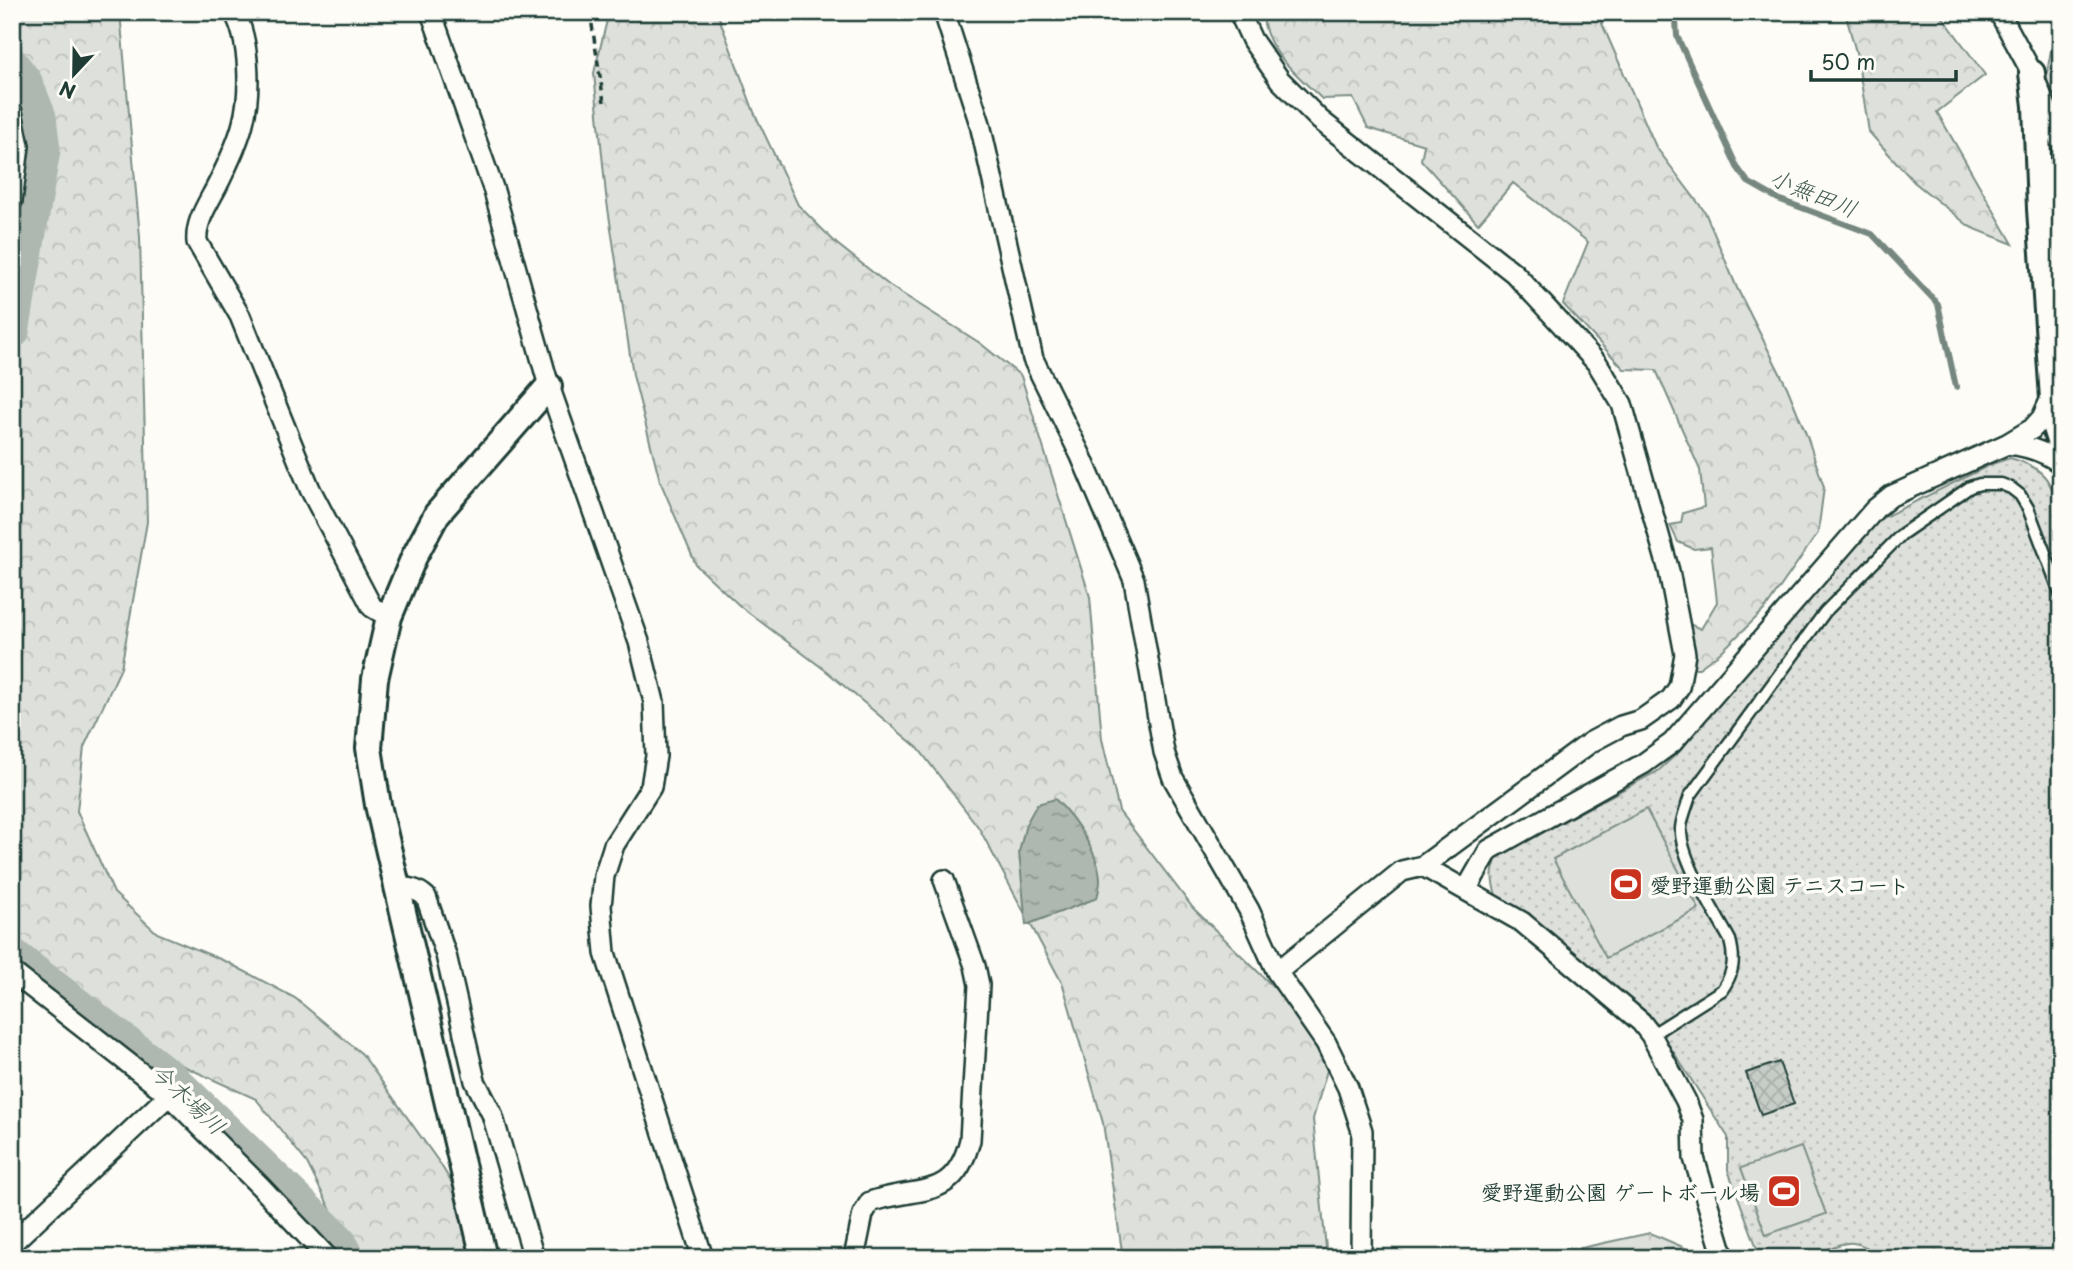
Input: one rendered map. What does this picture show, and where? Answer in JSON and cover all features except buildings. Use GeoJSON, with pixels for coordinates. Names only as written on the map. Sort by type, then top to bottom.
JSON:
{"type":"FeatureCollection","features":[{"type":"Feature","properties":{"kind":"street"},"geometry":{"type":"LineString","coordinates":[[234,12],[246,47],[244,121],[235,148],[201,217],[196,233],[197,242],[240,316],[310,489],[372,607],[389,617]]}},
{"type":"Feature","properties":{"kind":"street"},"geometry":{"type":"LineString","coordinates":[[431,12],[494,191],[549,386],[639,642],[654,702],[656,756],[650,787],[614,845],[604,876],[601,906],[605,953],[703,1258]]}},
{"type":"Feature","properties":{"kind":"street"},"geometry":{"type":"LineString","coordinates":[[944,12],[980,124],[1034,359],[1081,456],[1134,580],[1164,752],[1173,778],[1249,910],[1277,972],[1326,1043],[1348,1088],[1362,1131],[1361,1258]]}},
{"type":"Feature","properties":{"kind":"street"},"geometry":{"type":"LineString","coordinates":[[1239,12],[1252,40],[1280,80],[1312,112],[1514,273],[1597,362],[1622,404],[1669,571],[1685,654],[1679,687],[1671,699],[1641,720],[1621,726],[1591,742],[1423,866],[1402,871],[1277,972]]}},
{"type":"Feature","properties":{"kind":"street"},"geometry":{"type":"LineString","coordinates":[[1999,12],[2032,73],[2061,144]]}},
{"type":"Feature","properties":{"kind":"street"},"geometry":{"type":"LineString","coordinates":[[2032,73],[2050,203],[2053,393],[2055,428],[2061,447]]}},
{"type":"Feature","properties":{"kind":"street"},"geometry":{"type":"LineString","coordinates":[[12,112],[19,146],[12,201]]}},
{"type":"Feature","properties":{"kind":"street"},"geometry":{"type":"LineString","coordinates":[[484,1258],[377,805],[369,748],[375,678],[389,617],[414,557],[437,513],[549,386]]}},
{"type":"Feature","properties":{"kind":"street"},"geometry":{"type":"LineString","coordinates":[[1466,890],[1489,850],[1643,764],[1672,743],[1875,509],[1891,496],[2007,444],[2032,429],[2042,418],[2053,393]]}},
{"type":"Feature","properties":{"kind":"street"},"geometry":{"type":"LineString","coordinates":[[2007,444],[2041,451],[2061,464]]}},
{"type":"Feature","properties":{"kind":"street"},"geometry":{"type":"LineString","coordinates":[[1423,866],[1522,922],[1641,1022],[1651,1035],[1686,1101],[1693,1120],[1694,1158],[1724,1258]]}},
{"type":"Feature","properties":{"kind":"street"},"geometry":{"type":"LineString","coordinates":[[854,1258],[863,1214],[870,1202],[934,1189],[945,1183],[965,1158],[970,1140],[979,985],[975,966],[944,880]]}},
{"type":"Feature","properties":{"kind":"street"},"geometry":{"type":"LineString","coordinates":[[397,889],[406,887],[426,897],[446,955],[475,1081],[492,1114],[534,1258]]}},
{"type":"Feature","properties":{"kind":"street"},"geometry":{"type":"LineString","coordinates":[[12,972],[169,1095],[328,1258]]}},
{"type":"Feature","properties":{"kind":"street"},"geometry":{"type":"LineString","coordinates":[[12,1243],[169,1095]]}},
{"type":"Feature","properties":{"kind":"lane"},"geometry":{"type":"LineString","coordinates":[[1651,1035],[1722,990],[1733,968],[1734,953],[1730,940],[1687,857],[1682,842],[1681,827],[1690,796],[1825,612],[1902,534],[1970,487],[1991,483],[2011,488],[2020,495],[2028,508],[2061,595]]}},
{"type":"Feature","properties":{"kind":"path"},"geometry":{"type":"LineString","coordinates":[[593,12],[592,25],[604,102]]}},
{"type":"Feature","properties":{"kind":"green space"},"geometry":{"type":"Polygon","coordinates":[[[12,12],[120,12],[140,237],[147,522],[121,668],[84,747],[77,811],[114,893],[157,933],[227,962],[295,998],[362,1054],[441,1165],[497,1258],[355,1258],[307,1163],[256,1099],[146,1049],[12,981],[12,12]]]}},
{"type":"Feature","properties":{"kind":"green space"},"geometry":{"type":"Polygon","coordinates":[[[609,12],[717,12],[754,112],[798,205],[837,244],[890,286],[980,343],[1021,376],[1090,597],[1102,739],[1119,811],[1193,908],[1304,1017],[1330,1060],[1313,1119],[1327,1258],[1123,1258],[1103,1123],[1063,985],[979,828],[918,748],[825,670],[741,607],[696,565],[660,481],[633,375],[606,195],[594,73],[609,12]]]}},
{"type":"Feature","properties":{"kind":"green space"},"geometry":{"type":"Polygon","coordinates":[[[1263,12],[1597,12],[1656,147],[1705,212],[1737,288],[1787,387],[1824,487],[1818,533],[1765,609],[1721,652],[1699,668],[1689,668],[1687,623],[1701,629],[1717,602],[1711,547],[1694,549],[1678,542],[1670,525],[1681,523],[1683,513],[1704,507],[1700,470],[1656,370],[1624,369],[1563,304],[1588,242],[1513,183],[1478,224],[1421,160],[1424,145],[1368,128],[1353,98],[1322,99],[1293,71],[1268,38],[1263,12]]]}},
{"type":"Feature","properties":{"kind":"green space"},"geometry":{"type":"Polygon","coordinates":[[[1845,12],[1939,12],[1985,75],[1937,112],[2013,244],[1970,227],[1914,182],[1869,132],[1857,56],[1845,12]]]}},
{"type":"Feature","properties":{"kind":"green space"},"geometry":{"type":"Polygon","coordinates":[[[2058,12],[2061,12],[2061,113],[2046,78],[2058,12]]]}},
{"type":"Feature","properties":{"kind":"green space"},"geometry":{"type":"Polygon","coordinates":[[[2010,458],[2031,466],[2044,476],[2054,492],[2061,513],[2061,1258],[1881,1258],[1860,1244],[1851,1243],[1801,1258],[1767,1258],[1757,1248],[1728,1170],[1728,1137],[1649,1014],[1520,910],[1496,895],[1494,866],[1498,856],[1658,771],[1680,751],[1849,551],[1880,519],[1992,464],[2010,458]]]}},
{"type":"Feature","properties":{"kind":"green space","name":"愛野運動公園 テニスコート"},"geometry":{"type":"Polygon","coordinates":[[[1646,809],[1699,909],[1606,958],[1553,859],[1646,809]]]}},
{"type":"Feature","properties":{"kind":"green space","name":"愛野運動公園 ゲートボール場"},"geometry":{"type":"Polygon","coordinates":[[[1801,1147],[1826,1214],[1766,1235],[1741,1168],[1801,1147]]]}},
{"type":"Feature","properties":{"kind":"green space"},"geometry":{"type":"Polygon","coordinates":[[[1650,1233],[1690,1250],[1696,1258],[1571,1258],[1581,1248],[1650,1233]]]}},
{"type":"Feature","properties":{"kind":"water"},"geometry":{"type":"Polygon","coordinates":[[[1055,799],[1078,826],[1096,859],[1100,881],[1097,898],[1026,925],[1019,852],[1026,824],[1037,804],[1055,799]]]}},
{"type":"Feature","properties":{"kind":"waterway","name":"小無田川"},"geometry":{"type":"LineString","coordinates":[[1678,12],[1677,36],[1737,167],[1748,182],[1778,199],[1872,234],[1938,304],[1956,387]]}},
{"type":"Feature","properties":{"kind":"waterway","name":"今木場川"},"geometry":{"type":"LineString","coordinates":[[12,65],[25,82],[39,117],[43,150],[12,332]]}},
{"type":"Feature","properties":{"kind":"waterway","name":"今木場川"},"geometry":{"type":"LineString","coordinates":[[12,955],[170,1077],[338,1240],[348,1258]]}},
{"type":"Feature","properties":{"kind":"place","name":"愛野運動公園 テニスコート"},"geometry":{"type":"Point","coordinates":[1626,884]}},
{"type":"Feature","properties":{"kind":"place","name":"愛野運動公園 ゲートボール場"},"geometry":{"type":"Point","coordinates":[1784,1191]}}]}
